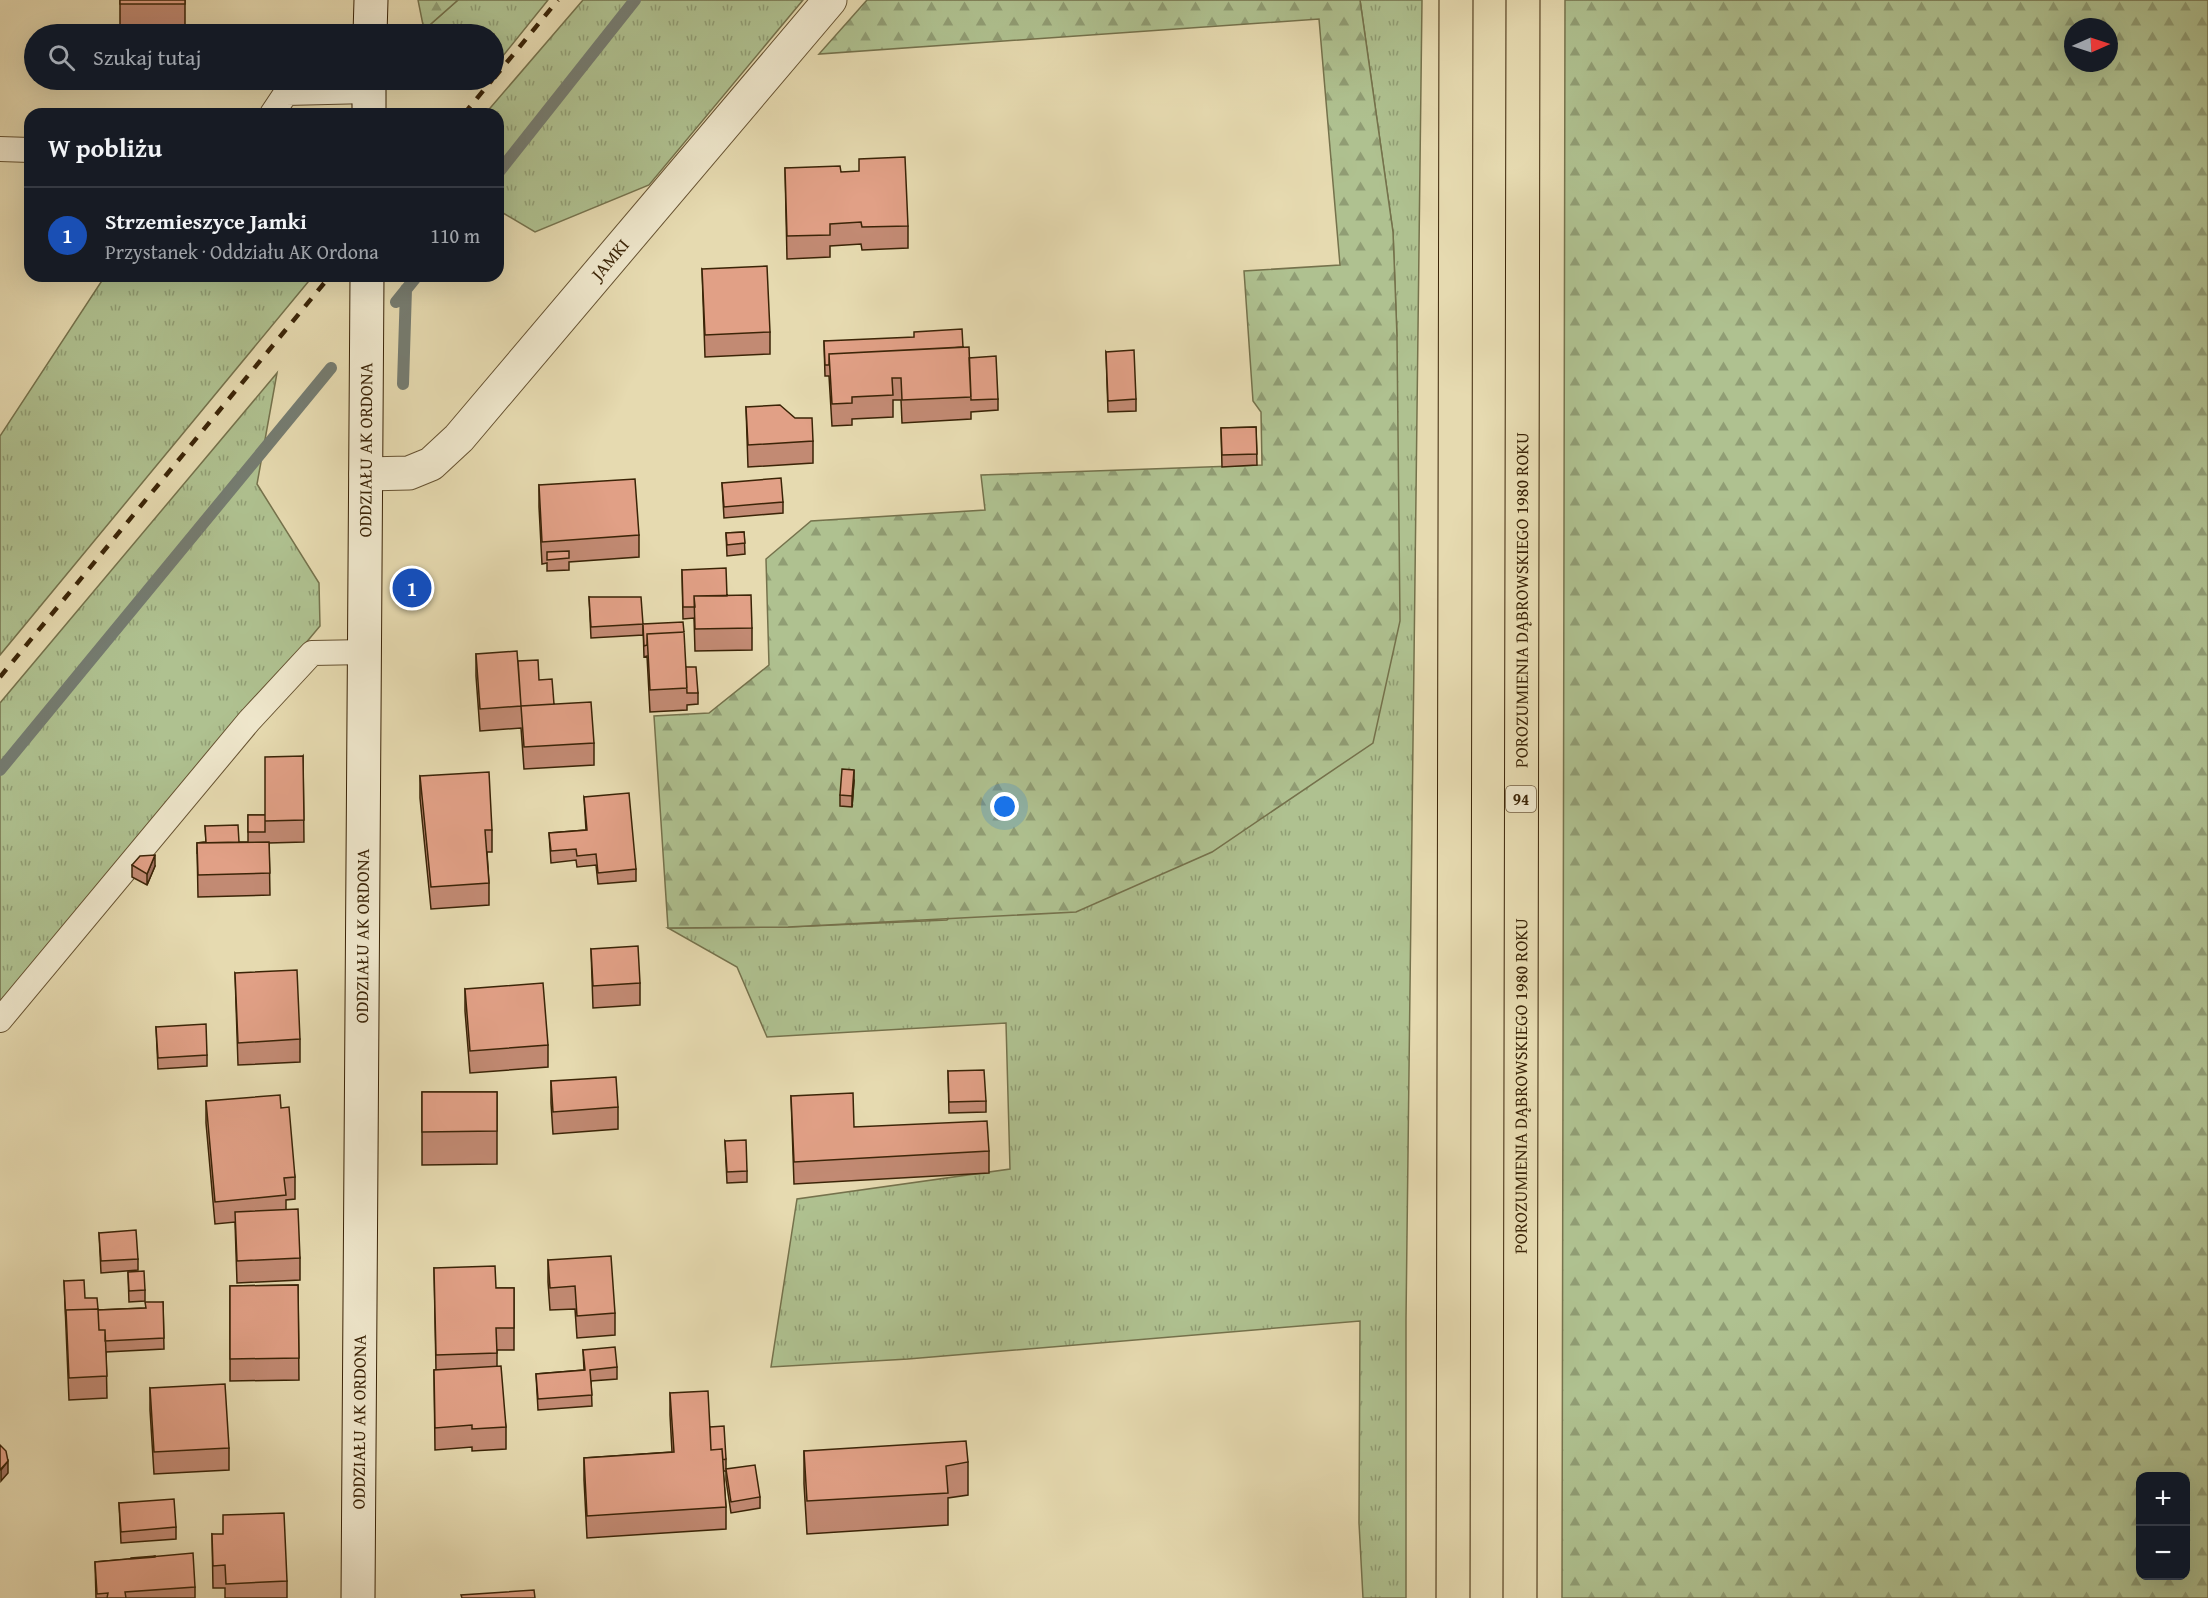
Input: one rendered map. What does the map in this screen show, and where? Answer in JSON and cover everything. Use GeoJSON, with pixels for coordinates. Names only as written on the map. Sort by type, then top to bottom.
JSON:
{"type":"FeatureCollection","features":[{"type":"Feature","properties":{"kind":"main road"},"geometry":{"type":"LineString","coordinates":[[1453,1598],[1456,0]]}},
{"type":"Feature","properties":{"kind":"main road","name":"POROZUMIENIA DĄBROWSKIEGO 1980 ROKU"},"geometry":{"type":"LineString","coordinates":[[1520,1598],[1523,0]]}},
{"type":"Feature","properties":{"kind":"street"},"geometry":{"type":"LineString","coordinates":[[370,24],[371,0]]}},
{"type":"Feature","properties":{"kind":"street","name":"JAMKI"},"geometry":{"type":"LineString","coordinates":[[366,474],[409,473],[431,464],[459,438],[830,0]]}},
{"type":"Feature","properties":{"kind":"street","name":"ODDZIAŁU AK ORDONA"},"geometry":{"type":"LineString","coordinates":[[358,1598],[367,282]]}},
{"type":"Feature","properties":{"kind":"lane"},"geometry":{"type":"LineString","coordinates":[[276,108],[286,93],[369,95]]}},
{"type":"Feature","properties":{"kind":"lane"},"geometry":{"type":"LineString","coordinates":[[0,150],[24,150]]}},
{"type":"Feature","properties":{"kind":"lane"},"geometry":{"type":"LineString","coordinates":[[0,1020],[241,730],[312,653],[366,652]]}},
{"type":"Feature","properties":{"kind":"green space"},"geometry":{"type":"Polygon","coordinates":[[[418,0],[458,0],[431,24],[423,24],[418,0]]]}},
{"type":"Feature","properties":{"kind":"green space"},"geometry":{"type":"Polygon","coordinates":[[[458,0],[548,0],[504,55],[504,24],[431,24],[458,0]]]}},
{"type":"Feature","properties":{"kind":"green space"},"geometry":{"type":"Polygon","coordinates":[[[583,0],[803,0],[649,185],[535,232],[504,214],[504,108],[490,108],[583,0]]]}},
{"type":"Feature","properties":{"kind":"green space"},"geometry":{"type":"Polygon","coordinates":[[[867,0],[1360,0],[1393,232],[1397,336],[1400,621],[1373,743],[1212,852],[1076,912],[788,927],[668,928],[654,716],[709,713],[769,665],[766,559],[811,521],[985,510],[981,475],[1262,465],[1261,412],[1253,401],[1244,271],[1340,265],[1319,19],[819,54],[867,0]]]}},
{"type":"Feature","properties":{"kind":"green space"},"geometry":{"type":"Polygon","coordinates":[[[1360,0],[1422,0],[1406,1319],[1406,1598],[1363,1598],[1359,1523],[1360,1321],[908,1359],[771,1367],[797,1199],[1010,1169],[1006,1023],[767,1037],[737,967],[668,928],[788,927],[947,920],[1397,336],[1393,232],[1360,0]]]}},
{"type":"Feature","properties":{"kind":"green space"},"geometry":{"type":"Polygon","coordinates":[[[1565,0],[2208,0],[2208,1598],[1562,1598],[1565,0]]]}},
{"type":"Feature","properties":{"kind":"green space"},"geometry":{"type":"Polygon","coordinates":[[[101,282],[308,282],[0,655],[0,436],[101,282]]]}},
{"type":"Feature","properties":{"kind":"green space"},"geometry":{"type":"Polygon","coordinates":[[[277,373],[257,484],[319,583],[320,626],[0,1009],[0,703],[277,373]]]}},
{"type":"Feature","properties":{"kind":"building"},"geometry":{"type":"Polygon","coordinates":[[[120,0],[185,0],[185,4],[120,4],[120,0]]]}},
{"type":"Feature","properties":{"kind":"building"},"geometry":{"type":"Polygon","coordinates":[[[905,157],[908,226],[862,227],[861,222],[830,224],[830,235],[787,236],[785,168],[840,166],[841,172],[859,171],[859,159],[905,157]]]}},
{"type":"Feature","properties":{"kind":"building"},"geometry":{"type":"Polygon","coordinates":[[[767,266],[770,332],[705,335],[702,269],[767,266]]]}},
{"type":"Feature","properties":{"kind":"building"},"geometry":{"type":"Polygon","coordinates":[[[962,329],[963,347],[829,354],[829,365],[825,365],[824,341],[914,337],[914,332],[962,329]]]}},
{"type":"Feature","properties":{"kind":"building"},"geometry":{"type":"Polygon","coordinates":[[[969,347],[971,397],[902,400],[901,378],[892,378],[893,395],[852,397],[852,403],[832,404],[829,354],[969,347]]]}},
{"type":"Feature","properties":{"kind":"building"},"geometry":{"type":"Polygon","coordinates":[[[1134,350],[1136,399],[1108,401],[1106,352],[1134,350]]]}},
{"type":"Feature","properties":{"kind":"building"},"geometry":{"type":"Polygon","coordinates":[[[996,356],[998,399],[971,400],[969,358],[996,356]]]}},
{"type":"Feature","properties":{"kind":"building"},"geometry":{"type":"Polygon","coordinates":[[[780,405],[795,418],[812,418],[813,441],[748,445],[746,407],[780,405]]]}},
{"type":"Feature","properties":{"kind":"building"},"geometry":{"type":"Polygon","coordinates":[[[1256,427],[1257,454],[1222,455],[1221,428],[1256,427]]]}},
{"type":"Feature","properties":{"kind":"building"},"geometry":{"type":"Polygon","coordinates":[[[781,478],[783,502],[724,507],[722,483],[781,478]]]}},
{"type":"Feature","properties":{"kind":"building"},"geometry":{"type":"Polygon","coordinates":[[[635,479],[639,535],[542,542],[539,485],[635,479]]]}},
{"type":"Feature","properties":{"kind":"building"},"geometry":{"type":"Polygon","coordinates":[[[744,532],[745,543],[727,545],[726,533],[744,532]]]}},
{"type":"Feature","properties":{"kind":"building"},"geometry":{"type":"Polygon","coordinates":[[[569,551],[569,558],[547,560],[547,552],[569,551]]]}},
{"type":"Feature","properties":{"kind":"building"},"geometry":{"type":"Polygon","coordinates":[[[726,568],[727,596],[694,596],[695,607],[683,607],[682,570],[726,568]]]}},
{"type":"Feature","properties":{"kind":"building"},"geometry":{"type":"Polygon","coordinates":[[[751,595],[752,628],[695,629],[694,596],[751,595]]]}},
{"type":"Feature","properties":{"kind":"building"},"geometry":{"type":"Polygon","coordinates":[[[589,597],[641,597],[643,624],[591,627],[589,597]]]}},
{"type":"Feature","properties":{"kind":"building"},"geometry":{"type":"Polygon","coordinates":[[[683,622],[684,632],[647,634],[647,645],[644,646],[643,624],[683,622]]]}},
{"type":"Feature","properties":{"kind":"building"},"geometry":{"type":"Polygon","coordinates":[[[684,632],[687,688],[650,690],[647,634],[684,632]]]}},
{"type":"Feature","properties":{"kind":"building"},"geometry":{"type":"Polygon","coordinates":[[[517,651],[521,706],[480,709],[476,654],[517,651]]]}},
{"type":"Feature","properties":{"kind":"building"},"geometry":{"type":"Polygon","coordinates":[[[538,660],[539,680],[552,679],[554,704],[521,706],[518,661],[538,660]]]}},
{"type":"Feature","properties":{"kind":"building"},"geometry":{"type":"Polygon","coordinates":[[[686,667],[696,667],[698,693],[687,693],[686,667]]]}},
{"type":"Feature","properties":{"kind":"building"},"geometry":{"type":"Polygon","coordinates":[[[591,702],[594,743],[524,747],[521,706],[591,702]]]}},
{"type":"Feature","properties":{"kind":"building"},"geometry":{"type":"Polygon","coordinates":[[[303,756],[304,820],[265,821],[265,757],[303,756]]]}},
{"type":"Feature","properties":{"kind":"building"},"geometry":{"type":"Polygon","coordinates":[[[842,769],[854,770],[852,796],[840,795],[842,769]]]}},
{"type":"Feature","properties":{"kind":"building"},"geometry":{"type":"Polygon","coordinates":[[[489,772],[492,830],[485,830],[489,883],[431,887],[420,776],[489,772]]]}},
{"type":"Feature","properties":{"kind":"building"},"geometry":{"type":"Polygon","coordinates":[[[629,793],[636,869],[598,873],[596,854],[577,856],[576,849],[551,851],[549,833],[587,830],[584,797],[629,793]]]}},
{"type":"Feature","properties":{"kind":"building"},"geometry":{"type":"Polygon","coordinates":[[[248,815],[265,815],[265,832],[248,832],[248,815]]]}},
{"type":"Feature","properties":{"kind":"building"},"geometry":{"type":"Polygon","coordinates":[[[238,825],[239,842],[197,843],[206,842],[205,826],[238,825]]]}},
{"type":"Feature","properties":{"kind":"building"},"geometry":{"type":"Polygon","coordinates":[[[269,842],[270,873],[198,875],[197,843],[269,842]]]}},
{"type":"Feature","properties":{"kind":"building"},"geometry":{"type":"Polygon","coordinates":[[[155,855],[147,874],[132,865],[140,856],[155,855]]]}},
{"type":"Feature","properties":{"kind":"building"},"geometry":{"type":"Polygon","coordinates":[[[638,946],[640,983],[593,986],[591,949],[638,946]]]}},
{"type":"Feature","properties":{"kind":"building"},"geometry":{"type":"Polygon","coordinates":[[[297,970],[300,1039],[238,1043],[235,973],[297,970]]]}},
{"type":"Feature","properties":{"kind":"building"},"geometry":{"type":"Polygon","coordinates":[[[543,983],[548,1045],[470,1051],[465,989],[543,983]]]}},
{"type":"Feature","properties":{"kind":"building"},"geometry":{"type":"Polygon","coordinates":[[[206,1024],[207,1055],[158,1058],[156,1027],[206,1024]]]}},
{"type":"Feature","properties":{"kind":"building"},"geometry":{"type":"Polygon","coordinates":[[[984,1070],[986,1101],[949,1102],[948,1071],[984,1070]]]}},
{"type":"Feature","properties":{"kind":"building"},"geometry":{"type":"Polygon","coordinates":[[[616,1077],[618,1107],[553,1112],[551,1081],[616,1077]]]}},
{"type":"Feature","properties":{"kind":"building"},"geometry":{"type":"Polygon","coordinates":[[[422,1092],[497,1092],[497,1131],[422,1132],[422,1092]]]}},
{"type":"Feature","properties":{"kind":"building"},"geometry":{"type":"Polygon","coordinates":[[[853,1093],[854,1127],[987,1121],[989,1151],[794,1162],[791,1096],[853,1093]]]}},
{"type":"Feature","properties":{"kind":"building"},"geometry":{"type":"Polygon","coordinates":[[[280,1095],[281,1108],[289,1107],[295,1177],[284,1178],[286,1195],[215,1202],[206,1101],[280,1095]]]}},
{"type":"Feature","properties":{"kind":"building"},"geometry":{"type":"Polygon","coordinates":[[[746,1140],[747,1171],[727,1172],[725,1141],[746,1140]]]}},
{"type":"Feature","properties":{"kind":"building"},"geometry":{"type":"Polygon","coordinates":[[[298,1209],[300,1258],[237,1261],[235,1212],[298,1209]]]}},
{"type":"Feature","properties":{"kind":"building"},"geometry":{"type":"Polygon","coordinates":[[[136,1230],[138,1259],[101,1261],[99,1233],[136,1230]]]}},
{"type":"Feature","properties":{"kind":"building"},"geometry":{"type":"Polygon","coordinates":[[[611,1256],[615,1313],[577,1316],[575,1286],[550,1288],[548,1260],[611,1256]]]}},
{"type":"Feature","properties":{"kind":"building"},"geometry":{"type":"Polygon","coordinates":[[[495,1266],[496,1288],[514,1288],[514,1328],[496,1328],[497,1353],[436,1355],[434,1268],[495,1266]]]}},
{"type":"Feature","properties":{"kind":"building"},"geometry":{"type":"Polygon","coordinates":[[[144,1271],[145,1290],[129,1291],[128,1272],[144,1271]]]}},
{"type":"Feature","properties":{"kind":"building"},"geometry":{"type":"Polygon","coordinates":[[[84,1280],[85,1298],[97,1298],[98,1309],[66,1310],[66,1321],[64,1281],[84,1280]]]}},
{"type":"Feature","properties":{"kind":"building"},"geometry":{"type":"Polygon","coordinates":[[[298,1285],[299,1358],[230,1359],[230,1286],[298,1285]]]}},
{"type":"Feature","properties":{"kind":"building"},"geometry":{"type":"Polygon","coordinates":[[[145,1302],[163,1302],[164,1338],[105,1341],[105,1330],[99,1330],[98,1310],[146,1308],[145,1302]]]}},
{"type":"Feature","properties":{"kind":"building"},"geometry":{"type":"Polygon","coordinates":[[[98,1309],[99,1330],[105,1330],[107,1376],[69,1378],[66,1310],[98,1309]]]}},
{"type":"Feature","properties":{"kind":"building"},"geometry":{"type":"Polygon","coordinates":[[[615,1347],[617,1367],[590,1370],[592,1395],[538,1399],[536,1374],[585,1370],[583,1350],[615,1347]]]}},
{"type":"Feature","properties":{"kind":"building"},"geometry":{"type":"Polygon","coordinates":[[[501,1366],[506,1427],[472,1429],[472,1425],[435,1428],[434,1370],[501,1366]]]}},
{"type":"Feature","properties":{"kind":"building"},"geometry":{"type":"Polygon","coordinates":[[[225,1384],[229,1448],[154,1452],[150,1388],[225,1384]]]}},
{"type":"Feature","properties":{"kind":"building"},"geometry":{"type":"Polygon","coordinates":[[[708,1391],[711,1450],[722,1449],[726,1507],[587,1516],[584,1458],[674,1452],[670,1393],[708,1391]]]}},
{"type":"Feature","properties":{"kind":"building"},"geometry":{"type":"Polygon","coordinates":[[[724,1426],[726,1459],[723,1460],[722,1449],[711,1450],[710,1427],[724,1426]]]}},
{"type":"Feature","properties":{"kind":"building"},"geometry":{"type":"Polygon","coordinates":[[[966,1441],[968,1462],[946,1466],[948,1493],[807,1501],[804,1451],[966,1441]]]}},
{"type":"Feature","properties":{"kind":"building"},"geometry":{"type":"Polygon","coordinates":[[[0,1445],[6,1451],[8,1461],[0,1470],[0,1445]]]}},
{"type":"Feature","properties":{"kind":"building"},"geometry":{"type":"Polygon","coordinates":[[[755,1465],[760,1497],[731,1502],[726,1469],[755,1465]]]}},
{"type":"Feature","properties":{"kind":"building"},"geometry":{"type":"Polygon","coordinates":[[[174,1499],[176,1527],[121,1532],[119,1503],[174,1499]]]}},
{"type":"Feature","properties":{"kind":"building"},"geometry":{"type":"Polygon","coordinates":[[[284,1513],[287,1581],[226,1584],[225,1565],[213,1566],[212,1534],[223,1534],[223,1515],[284,1513]]]}},
{"type":"Feature","properties":{"kind":"building"},"geometry":{"type":"Polygon","coordinates":[[[193,1553],[195,1587],[125,1592],[126,1598],[107,1598],[108,1593],[97,1594],[95,1562],[193,1553]]]}},
{"type":"Feature","properties":{"kind":"building"},"geometry":{"type":"Polygon","coordinates":[[[155,1557],[131,1559],[131,1558],[155,1557]]]}},
{"type":"Feature","properties":{"kind":"building"},"geometry":{"type":"Polygon","coordinates":[[[534,1590],[535,1598],[462,1598],[461,1595],[534,1590]]]}},
{"type":"Feature","properties":{"kind":"waterway"},"geometry":{"type":"LineString","coordinates":[[504,165],[635,0]]}},
{"type":"Feature","properties":{"kind":"waterway"},"geometry":{"type":"LineString","coordinates":[[396,302],[412,282]]}},
{"type":"Feature","properties":{"kind":"waterway"},"geometry":{"type":"LineString","coordinates":[[403,384],[406,289]]}},
{"type":"Feature","properties":{"kind":"waterway"},"geometry":{"type":"LineString","coordinates":[[0,770],[331,368]]}},
{"type":"Feature","properties":{"kind":"railway"},"geometry":{"type":"LineString","coordinates":[[504,66],[558,0]]}},
{"type":"Feature","properties":{"kind":"railway"},"geometry":{"type":"LineString","coordinates":[[469,108],[484,90]]}},
{"type":"Feature","properties":{"kind":"railway"},"geometry":{"type":"LineString","coordinates":[[0,677],[325,282]]}},
{"type":"Feature","properties":{"kind":"place","name":"Strzemieszyce Jamki"},"geometry":{"type":"Point","coordinates":[412,588]}}]}
